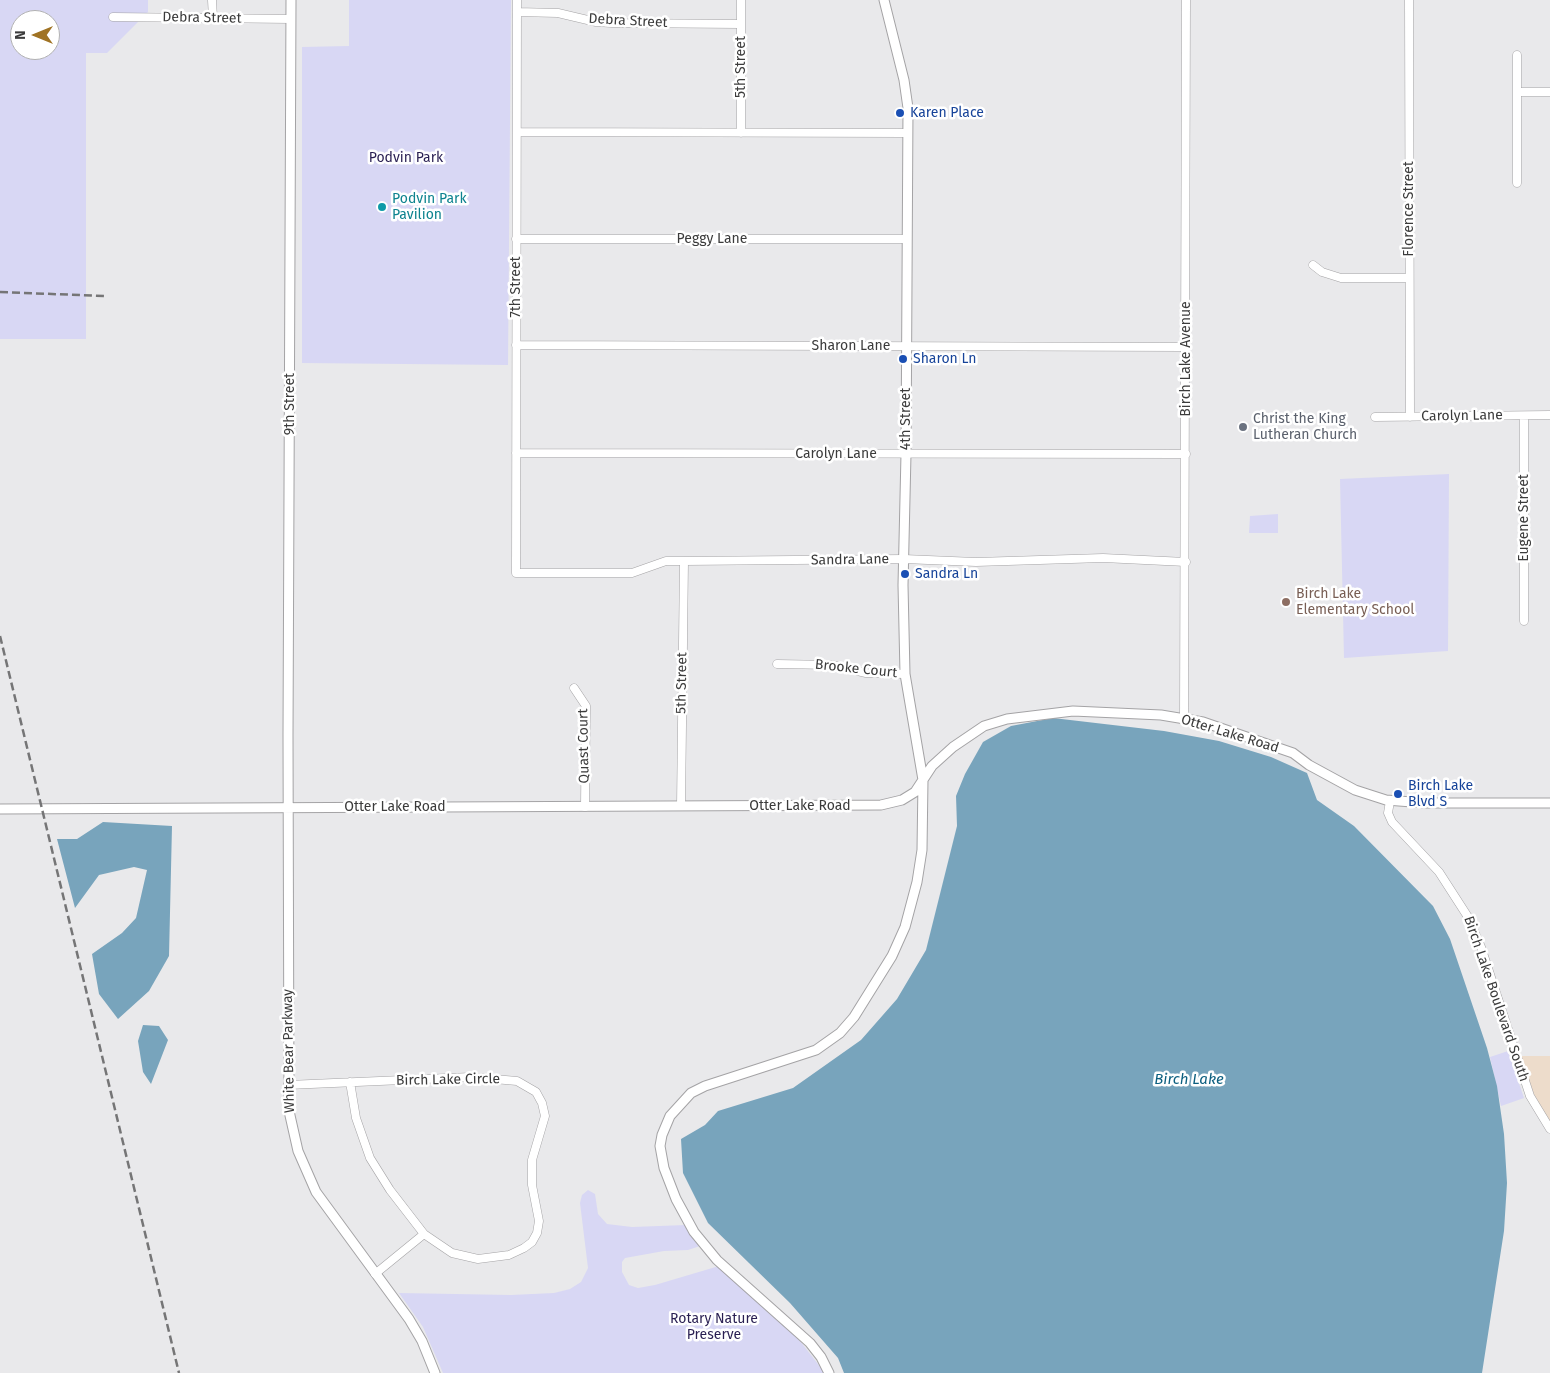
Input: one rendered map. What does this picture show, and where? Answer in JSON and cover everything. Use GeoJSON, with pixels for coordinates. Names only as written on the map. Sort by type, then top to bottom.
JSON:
{"type":"FeatureCollection","features":[{"type":"Feature","properties":{"kind":"street"},"geometry":{"type":"LineString","coordinates":[[212,0],[212,18]]}},
{"type":"Feature","properties":{"kind":"street","name":"9th Street"},"geometry":{"type":"LineString","coordinates":[[288,808],[291,0]]}},
{"type":"Feature","properties":{"kind":"street","name":"7th Street"},"geometry":{"type":"LineString","coordinates":[[516,573],[517,0]]}},
{"type":"Feature","properties":{"kind":"street","name":"5th Street"},"geometry":{"type":"LineString","coordinates":[[740,134],[741,0]]}},
{"type":"Feature","properties":{"kind":"street","name":"4th Street"},"geometry":{"type":"LineString","coordinates":[[829,1373],[821,1356],[810,1344],[717,1260],[694,1232],[676,1199],[664,1168],[660,1146],[662,1135],[670,1116],[691,1093],[705,1086],[816,1050],[840,1033],[854,1017],[881,976],[905,927],[918,882],[923,780],[905,674],[907,94],[884,0]]}},
{"type":"Feature","properties":{"kind":"street","name":"Birch Lake Avenue"},"geometry":{"type":"LineString","coordinates":[[1184,718],[1186,562],[1186,0]]}},
{"type":"Feature","properties":{"kind":"street","name":"Florence Street"},"geometry":{"type":"LineString","coordinates":[[1409,0],[1410,417]]}},
{"type":"Feature","properties":{"kind":"street","name":"Debra Street"},"geometry":{"type":"LineString","coordinates":[[517,12],[558,13],[596,22],[612,23],[741,24]]}},
{"type":"Feature","properties":{"kind":"street","name":"Debra Street"},"geometry":{"type":"LineString","coordinates":[[112,17],[291,19]]}},
{"type":"Feature","properties":{"kind":"street"},"geometry":{"type":"LineString","coordinates":[[1517,55],[1517,183]]}},
{"type":"Feature","properties":{"kind":"street"},"geometry":{"type":"LineString","coordinates":[[1517,92],[1550,92]]}},
{"type":"Feature","properties":{"kind":"street"},"geometry":{"type":"LineString","coordinates":[[517,132],[908,133]]}},
{"type":"Feature","properties":{"kind":"street","name":"Peggy Lane"},"geometry":{"type":"LineString","coordinates":[[516,239],[907,239]]}},
{"type":"Feature","properties":{"kind":"street"},"geometry":{"type":"LineString","coordinates":[[1313,265],[1322,272],[1341,278],[1409,278]]}},
{"type":"Feature","properties":{"kind":"street","name":"Sharon Lane"},"geometry":{"type":"LineString","coordinates":[[516,344],[1186,347]]}},
{"type":"Feature","properties":{"kind":"street","name":"Eugene Street"},"geometry":{"type":"LineString","coordinates":[[1524,416],[1524,621]]}},
{"type":"Feature","properties":{"kind":"street","name":"Carolyn Lane"},"geometry":{"type":"LineString","coordinates":[[1375,417],[1550,416]]}},
{"type":"Feature","properties":{"kind":"street","name":"Carolyn Lane"},"geometry":{"type":"LineString","coordinates":[[516,453],[1186,454]]}},
{"type":"Feature","properties":{"kind":"street","name":"Sandra Lane"},"geometry":{"type":"LineString","coordinates":[[516,573],[632,573],[666,562],[684,560],[904,559],[976,562],[1103,558],[1186,562]]}},
{"type":"Feature","properties":{"kind":"street","name":"5th Street"},"geometry":{"type":"LineString","coordinates":[[681,806],[684,560]]}},
{"type":"Feature","properties":{"kind":"street","name":"Brooke Court"},"geometry":{"type":"LineString","coordinates":[[778,664],[832,664],[866,673],[905,674]]}},
{"type":"Feature","properties":{"kind":"street","name":"Quast Court"},"geometry":{"type":"LineString","coordinates":[[574,688],[586,706],[585,807]]}},
{"type":"Feature","properties":{"kind":"street","name":"Otter Lake Road"},"geometry":{"type":"LineString","coordinates":[[0,810],[881,805],[902,800],[915,792],[932,766],[953,747],[984,726],[1007,719],[1072,711],[1184,718],[1233,732],[1293,753],[1309,765],[1355,790],[1390,800],[1421,803],[1550,803]]}},
{"type":"Feature","properties":{"kind":"street","name":"Birch Lake Boulevard South"},"geometry":{"type":"LineString","coordinates":[[1390,800],[1388,813],[1392,822],[1439,872],[1468,917],[1479,942],[1530,1096],[1550,1129]]}},
{"type":"Feature","properties":{"kind":"street","name":"White Bear Parkway"},"geometry":{"type":"LineString","coordinates":[[288,808],[288,1085],[291,1126],[306,1172],[326,1208],[418,1334],[435,1373]]}},
{"type":"Feature","properties":{"kind":"street","name":"Birch Lake Circle"},"geometry":{"type":"LineString","coordinates":[[288,1085],[350,1082],[487,1077],[522,1082],[532,1088],[541,1099],[545,1120],[534,1152],[531,1171],[539,1224],[536,1235],[530,1244],[502,1257],[474,1258],[448,1251],[424,1234],[390,1190],[370,1158],[356,1118],[350,1082]]}},
{"type":"Feature","properties":{"kind":"street"},"geometry":{"type":"LineString","coordinates":[[375,1274],[424,1234]]}},
{"type":"Feature","properties":{"kind":"shaded area"},"geometry":{"type":"Polygon","coordinates":[[[1520,1056],[1550,1056],[1550,1123],[1534,1095],[1520,1056]]]}},
{"type":"Feature","properties":{"kind":"green space"},"geometry":{"type":"Polygon","coordinates":[[[0,0],[148,0],[148,12],[107,53],[86,53],[86,339],[0,339],[0,0]]]}},
{"type":"Feature","properties":{"kind":"green space","name":"Podvin Park"},"geometry":{"type":"Polygon","coordinates":[[[349,0],[511,0],[508,365],[302,363],[302,47],[349,46],[349,0]]]}},
{"type":"Feature","properties":{"kind":"green space"},"geometry":{"type":"Polygon","coordinates":[[[1449,474],[1448,651],[1344,658],[1340,479],[1449,474]]]}},
{"type":"Feature","properties":{"kind":"green space"},"geometry":{"type":"Polygon","coordinates":[[[1278,514],[1278,533],[1249,533],[1250,516],[1278,514]]]}},
{"type":"Feature","properties":{"kind":"green space"},"geometry":{"type":"Polygon","coordinates":[[[1508,1051],[1524,1098],[1501,1106],[1490,1057],[1508,1051]]]}},
{"type":"Feature","properties":{"kind":"green space","name":"Rotary Nature Preserve"},"geometry":{"type":"Polygon","coordinates":[[[588,1190],[595,1194],[598,1214],[607,1224],[632,1227],[686,1225],[700,1246],[688,1250],[664,1251],[625,1258],[622,1262],[622,1272],[629,1285],[638,1288],[655,1285],[719,1266],[800,1341],[825,1373],[443,1373],[423,1327],[399,1293],[511,1295],[554,1293],[570,1289],[581,1282],[588,1268],[580,1203],[582,1195],[588,1190]]]}},
{"type":"Feature","properties":{"kind":"water","name":"Birch Lake"},"geometry":{"type":"Polygon","coordinates":[[[1053,718],[1164,731],[1219,741],[1271,757],[1307,773],[1317,800],[1354,826],[1433,906],[1450,939],[1487,1048],[1497,1086],[1504,1134],[1507,1183],[1504,1231],[1482,1373],[844,1373],[838,1358],[790,1303],[708,1223],[683,1173],[681,1139],[705,1125],[718,1111],[793,1088],[861,1040],[897,999],[926,950],[957,826],[956,796],[965,774],[983,742],[1011,726],[1053,718]]]}},
{"type":"Feature","properties":{"kind":"water"},"geometry":{"type":"Polygon","coordinates":[[[103,822],[172,826],[169,956],[149,991],[118,1019],[99,994],[92,954],[122,933],[136,918],[147,870],[134,867],[99,875],[75,908],[57,839],[77,839],[103,822]]]}},
{"type":"Feature","properties":{"kind":"water"},"geometry":{"type":"Polygon","coordinates":[[[143,1025],[159,1026],[168,1040],[151,1084],[143,1072],[138,1041],[143,1025]]]}},
{"type":"Feature","properties":{"kind":"railway"},"geometry":{"type":"LineString","coordinates":[[0,292],[104,296]]}},
{"type":"Feature","properties":{"kind":"railway"},"geometry":{"type":"LineString","coordinates":[[0,636],[179,1373]]}},
{"type":"Feature","properties":{"kind":"place","name":"Karen Place"},"geometry":{"type":"Point","coordinates":[900,113]}},
{"type":"Feature","properties":{"kind":"place","name":"Podvin Park Pavilion"},"geometry":{"type":"Point","coordinates":[382,207]}},
{"type":"Feature","properties":{"kind":"place","name":"Sharon Ln"},"geometry":{"type":"Point","coordinates":[903,359]}},
{"type":"Feature","properties":{"kind":"place","name":"Christ the King Lutheran Church"},"geometry":{"type":"Point","coordinates":[1243,427]}},
{"type":"Feature","properties":{"kind":"place","name":"Sandra Ln"},"geometry":{"type":"Point","coordinates":[905,574]}},
{"type":"Feature","properties":{"kind":"place","name":"Birch Lake Elementary School"},"geometry":{"type":"Point","coordinates":[1286,602]}},
{"type":"Feature","properties":{"kind":"place","name":"Birch Lake Blvd S"},"geometry":{"type":"Point","coordinates":[1398,794]}}]}
